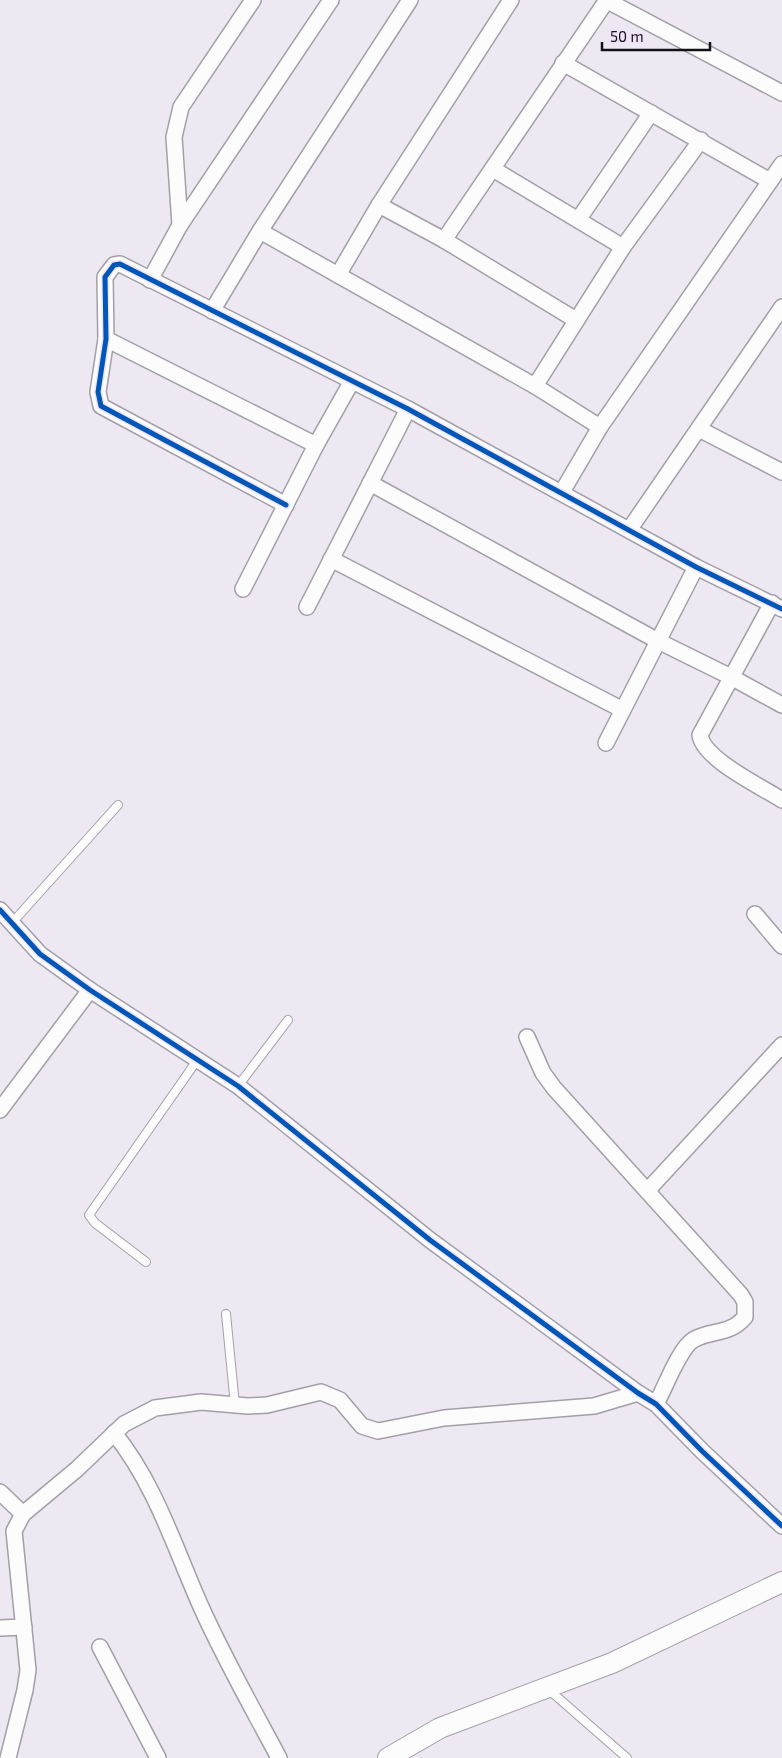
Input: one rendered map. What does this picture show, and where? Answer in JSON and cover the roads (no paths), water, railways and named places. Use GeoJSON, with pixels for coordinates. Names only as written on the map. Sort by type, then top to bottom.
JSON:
{"type":"FeatureCollection","features":[{"type":"Feature","properties":{"kind":"main road"},"geometry":{"type":"LineString","coordinates":[[388,1758],[448,1725],[612,1663],[782,1582]]}},
{"type":"Feature","properties":{"kind":"street"},"geometry":{"type":"LineString","coordinates":[[180,225],[174,137],[181,107],[253,0]]}},
{"type":"Feature","properties":{"kind":"street"},"geometry":{"type":"LineString","coordinates":[[150,280],[180,225],[331,0]]}},
{"type":"Feature","properties":{"kind":"street"},"geometry":{"type":"LineString","coordinates":[[212,311],[260,230],[410,0]]}},
{"type":"Feature","properties":{"kind":"street"},"geometry":{"type":"LineString","coordinates":[[338,275],[379,205],[511,0]]}},
{"type":"Feature","properties":{"kind":"street"},"geometry":{"type":"LineString","coordinates":[[444,240],[607,0],[782,93]]}},
{"type":"Feature","properties":{"kind":"street"},"geometry":{"type":"LineString","coordinates":[[563,63],[770,181]]}},
{"type":"Feature","properties":{"kind":"street"},"geometry":{"type":"LineString","coordinates":[[578,220],[651,113]]}},
{"type":"Feature","properties":{"kind":"street"},"geometry":{"type":"LineString","coordinates":[[535,386],[623,247],[701,140]]}},
{"type":"Feature","properties":{"kind":"street"},"geometry":{"type":"LineString","coordinates":[[562,492],[600,427],[782,164]]}},
{"type":"Feature","properties":{"kind":"street"},"geometry":{"type":"LineString","coordinates":[[493,169],[623,247]]}},
{"type":"Feature","properties":{"kind":"street"},"geometry":{"type":"LineString","coordinates":[[379,205],[444,240],[576,320]]}},
{"type":"Feature","properties":{"kind":"street"},"geometry":{"type":"LineString","coordinates":[[260,230],[535,386],[600,427]]}},
{"type":"Feature","properties":{"kind":"street"},"geometry":{"type":"LineString","coordinates":[[286,505],[100,406],[98,392],[106,339],[105,277],[108,270],[114,265],[120,264],[408,409],[696,567],[777,606],[731,677],[702,730],[700,741],[718,760],[782,800]]}},
{"type":"Feature","properties":{"kind":"street"},"geometry":{"type":"LineString","coordinates":[[628,530],[782,307]]}},
{"type":"Feature","properties":{"kind":"street"},"geometry":{"type":"LineString","coordinates":[[106,339],[316,445]]}},
{"type":"Feature","properties":{"kind":"street"},"geometry":{"type":"LineString","coordinates":[[243,590],[316,445],[352,381]]}},
{"type":"Feature","properties":{"kind":"street"},"geometry":{"type":"LineString","coordinates":[[307,607],[408,409]]}},
{"type":"Feature","properties":{"kind":"street"},"geometry":{"type":"LineString","coordinates":[[699,429],[782,472]]}},
{"type":"Feature","properties":{"kind":"street"},"geometry":{"type":"LineString","coordinates":[[370,483],[658,642],[731,677],[782,705]]}},
{"type":"Feature","properties":{"kind":"street"},"geometry":{"type":"LineString","coordinates":[[331,559],[622,710]]}},
{"type":"Feature","properties":{"kind":"street"},"geometry":{"type":"LineString","coordinates":[[606,744],[696,567]]}},
{"type":"Feature","properties":{"kind":"street"},"geometry":{"type":"LineString","coordinates":[[0,910],[40,954],[90,990],[238,1086],[430,1240],[638,1394],[656,1404],[702,1451],[782,1526]]}},
{"type":"Feature","properties":{"kind":"street"},"geometry":{"type":"LineString","coordinates":[[756,914],[782,946]]}},
{"type":"Feature","properties":{"kind":"street"},"geometry":{"type":"LineString","coordinates":[[0,1110],[90,990]]}},
{"type":"Feature","properties":{"kind":"street"},"geometry":{"type":"LineString","coordinates":[[527,1037],[548,1081],[741,1295],[746,1308],[745,1317],[730,1330],[698,1338],[685,1348],[656,1404]]}},
{"type":"Feature","properties":{"kind":"street"},"geometry":{"type":"LineString","coordinates":[[647,1191],[782,1045]]}},
{"type":"Feature","properties":{"kind":"street"},"geometry":{"type":"LineString","coordinates":[[8,1758],[26,1690],[28,1670],[14,1546],[14,1531],[23,1514],[77,1469],[124,1424],[155,1408],[201,1402],[267,1405],[321,1392],[340,1400],[362,1426],[378,1431],[444,1418],[594,1406],[638,1394]]}},
{"type":"Feature","properties":{"kind":"street"},"geometry":{"type":"LineString","coordinates":[[114,1434],[130,1453],[147,1482],[212,1632],[279,1758]]}},
{"type":"Feature","properties":{"kind":"street"},"geometry":{"type":"LineString","coordinates":[[0,1492],[23,1514]]}},
{"type":"Feature","properties":{"kind":"street"},"geometry":{"type":"LineString","coordinates":[[0,1628],[24,1628]]}},
{"type":"Feature","properties":{"kind":"street"},"geometry":{"type":"LineString","coordinates":[[100,1647],[158,1758]]}},
{"type":"Feature","properties":{"kind":"lane"},"geometry":{"type":"LineString","coordinates":[[12,924],[118,805]]}},
{"type":"Feature","properties":{"kind":"lane"},"geometry":{"type":"LineString","coordinates":[[238,1086],[288,1020]]}},
{"type":"Feature","properties":{"kind":"lane"},"geometry":{"type":"LineString","coordinates":[[146,1262],[95,1224],[89,1215],[198,1059]]}},
{"type":"Feature","properties":{"kind":"lane"},"geometry":{"type":"LineString","coordinates":[[226,1314],[235,1405]]}},
{"type":"Feature","properties":{"kind":"lane"},"geometry":{"type":"LineString","coordinates":[[547,1688],[627,1758]]}}]}
